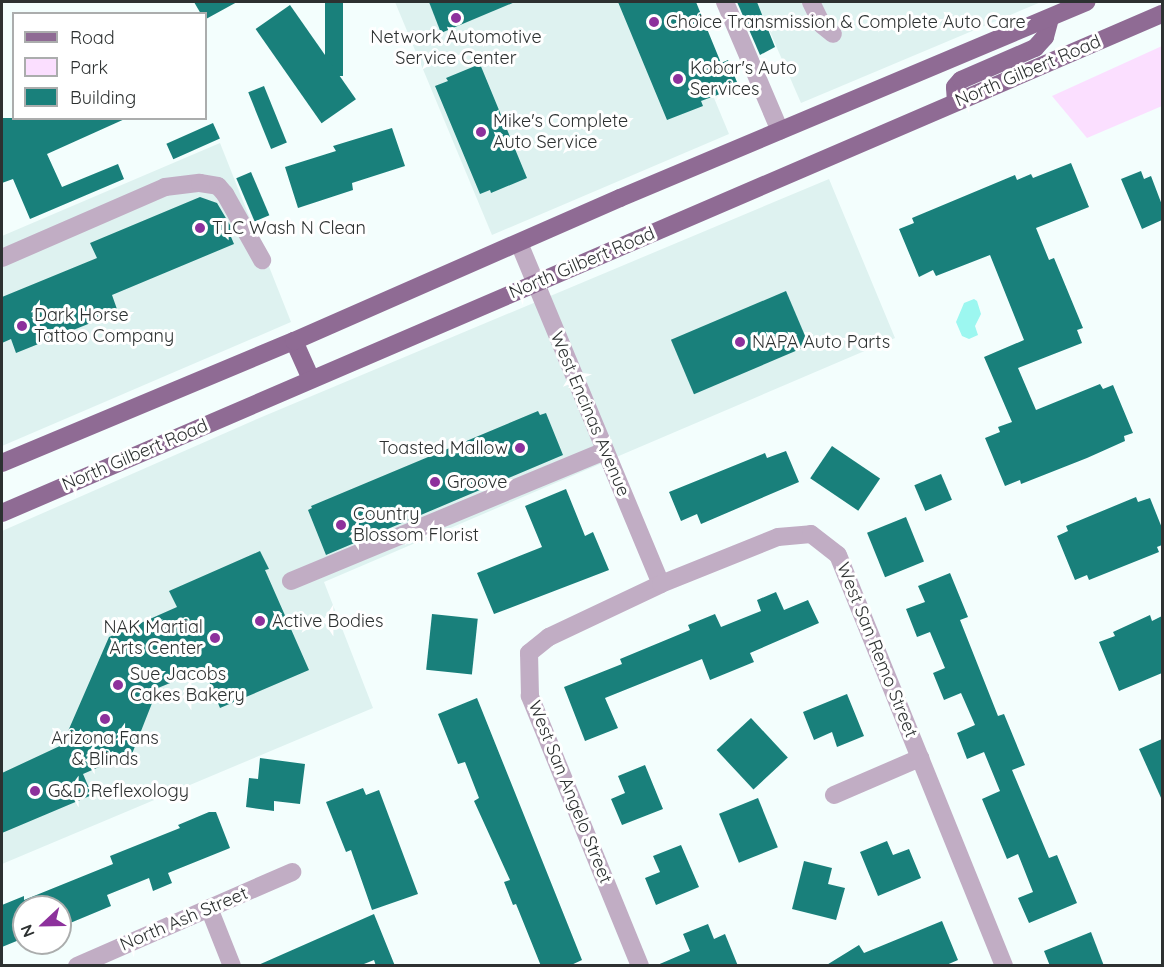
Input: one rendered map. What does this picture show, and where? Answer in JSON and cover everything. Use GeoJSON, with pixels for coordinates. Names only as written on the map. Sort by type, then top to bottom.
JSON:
{"type":"FeatureCollection","features":[{"type":"Feature","properties":{"kind":"main road"},"geometry":{"type":"LineString","coordinates":[[2,463],[294,341],[780,131],[1086,2]]}},
{"type":"Feature","properties":{"kind":"main road","name":"North Gilbert Road"},"geometry":{"type":"LineString","coordinates":[[2,513],[1162,14]]}},
{"type":"Feature","properties":{"kind":"main road"},"geometry":{"type":"LineString","coordinates":[[956,102],[955,87],[961,80],[1035,48],[1045,37],[1050,18]]}},
{"type":"Feature","properties":{"kind":"main road"},"geometry":{"type":"LineString","coordinates":[[294,341],[310,380]]}},
{"type":"Feature","properties":{"kind":"street"},"geometry":{"type":"LineString","coordinates":[[725,2],[780,131]]}},
{"type":"Feature","properties":{"kind":"street"},"geometry":{"type":"LineString","coordinates":[[811,2],[822,25],[833,34]]}},
{"type":"Feature","properties":{"kind":"street"},"geometry":{"type":"LineString","coordinates":[[2,258],[165,187],[200,183],[218,186],[225,194],[262,260]]}},
{"type":"Feature","properties":{"kind":"street","name":"West Encinas Avenue"},"geometry":{"type":"LineString","coordinates":[[519,243],[661,584]]}},
{"type":"Feature","properties":{"kind":"street"},"geometry":{"type":"LineString","coordinates":[[291,580],[605,451]]}},
{"type":"Feature","properties":{"kind":"street","name":"West San Remo Street"},"geometry":{"type":"LineString","coordinates":[[661,584],[778,537],[811,534],[838,555],[1004,966]]}},
{"type":"Feature","properties":{"kind":"street","name":"West San Angelo Street"},"geometry":{"type":"LineString","coordinates":[[640,966],[530,696],[529,653],[549,637],[661,584]]}},
{"type":"Feature","properties":{"kind":"street","name":"West San Remo Street"},"geometry":{"type":"LineString","coordinates":[[834,795],[920,758]]}},
{"type":"Feature","properties":{"kind":"street","name":"North Ash Street"},"geometry":{"type":"LineString","coordinates":[[77,966],[292,872]]}},
{"type":"Feature","properties":{"kind":"street"},"geometry":{"type":"LineString","coordinates":[[208,908],[232,966]]}},
{"type":"Feature","properties":{"kind":"shaded area"},"geometry":{"type":"Polygon","coordinates":[[[395,2],[674,2],[729,134],[492,235],[395,2]]]}},
{"type":"Feature","properties":{"kind":"shaded area"},"geometry":{"type":"Polygon","coordinates":[[[757,2],[1041,2],[801,103],[757,2]]]}},
{"type":"Feature","properties":{"kind":"shaded area"},"geometry":{"type":"Polygon","coordinates":[[[220,143],[291,322],[2,446],[2,236],[220,143]]]}},
{"type":"Feature","properties":{"kind":"shaded area"},"geometry":{"type":"Polygon","coordinates":[[[829,179],[895,338],[324,582],[373,708],[2,864],[2,531],[257,419],[829,179]]]}},
{"type":"Feature","properties":{"kind":"green space"},"geometry":{"type":"Polygon","coordinates":[[[1162,46],[1162,106],[1087,138],[1052,96],[1162,46]]]}},
{"type":"Feature","properties":{"kind":"water"},"geometry":{"type":"Polygon","coordinates":[[[974,299],[977,301],[981,314],[975,326],[978,335],[969,339],[962,336],[956,322],[964,303],[974,299]]]}},
{"type":"Feature","properties":{"kind":"building"},"geometry":{"type":"Polygon","coordinates":[[[194,2],[237,2],[207,18],[207,12],[200,12],[194,2]]]}},
{"type":"Feature","properties":{"kind":"building"},"geometry":{"type":"Polygon","coordinates":[[[325,2],[343,2],[343,76],[325,76],[325,2]]]}},
{"type":"Feature","properties":{"kind":"building","name":"Network Automotive Service Center"},"geometry":{"type":"Polygon","coordinates":[[[429,2],[515,2],[441,33],[429,2]]]}},
{"type":"Feature","properties":{"kind":"building"},"geometry":{"type":"Polygon","coordinates":[[[618,2],[696,2],[721,63],[728,60],[739,87],[701,101],[703,106],[667,120],[618,2]]]}},
{"type":"Feature","properties":{"kind":"building"},"geometry":{"type":"Polygon","coordinates":[[[737,2],[757,2],[775,47],[760,55],[737,2]]]}},
{"type":"Feature","properties":{"kind":"building"},"geometry":{"type":"Polygon","coordinates":[[[290,5],[356,99],[322,123],[256,29],[290,5]]]}},
{"type":"Feature","properties":{"kind":"building","name":"Mike's Complete Auto Service"},"geometry":{"type":"Polygon","coordinates":[[[480,64],[527,178],[491,193],[490,190],[480,194],[435,86],[448,81],[446,78],[480,64]]]}},
{"type":"Feature","properties":{"kind":"building"},"geometry":{"type":"Polygon","coordinates":[[[264,86],[287,143],[271,149],[248,92],[264,86]]]}},
{"type":"Feature","properties":{"kind":"building"},"geometry":{"type":"Polygon","coordinates":[[[2,118],[12,118],[12,120],[123,120],[47,154],[62,187],[118,164],[124,179],[30,219],[13,179],[2,183],[2,118]]]}},
{"type":"Feature","properties":{"kind":"building"},"geometry":{"type":"Polygon","coordinates":[[[213,123],[220,139],[173,159],[166,144],[213,123]]]}},
{"type":"Feature","properties":{"kind":"building"},"geometry":{"type":"Polygon","coordinates":[[[392,128],[405,166],[352,183],[353,190],[298,208],[285,167],[336,151],[333,146],[392,128]]]}},
{"type":"Feature","properties":{"kind":"building"},"geometry":{"type":"Polygon","coordinates":[[[1071,163],[1089,207],[1036,228],[1049,260],[1054,258],[1083,328],[1077,330],[1082,343],[1018,368],[1036,410],[1100,384],[1103,389],[1113,385],[1133,433],[1124,436],[1125,441],[1087,458],[1021,484],[1020,480],[1005,486],[985,438],[1000,432],[998,427],[1012,422],[984,357],[1024,340],[990,255],[936,276],[933,270],[919,277],[899,229],[914,223],[912,218],[1015,175],[1017,180],[1031,174],[1033,178],[1071,163]]]}},
{"type":"Feature","properties":{"kind":"building"},"geometry":{"type":"Polygon","coordinates":[[[1141,171],[1144,179],[1151,176],[1162,205],[1162,220],[1142,229],[1121,179],[1141,171]]]}},
{"type":"Feature","properties":{"kind":"building"},"geometry":{"type":"Polygon","coordinates":[[[251,172],[269,215],[255,222],[236,178],[251,172]]]}},
{"type":"Feature","properties":{"kind":"building"},"geometry":{"type":"Polygon","coordinates":[[[200,197],[217,203],[233,230],[229,232],[234,244],[112,295],[118,312],[16,353],[11,339],[2,343],[2,297],[97,258],[90,243],[200,197]]]}},
{"type":"Feature","properties":{"kind":"building","name":"NAPA Auto Parts"},"geometry":{"type":"Polygon","coordinates":[[[786,291],[809,345],[694,394],[671,340],[786,291]]]}},
{"type":"Feature","properties":{"kind":"building"},"geometry":{"type":"Polygon","coordinates":[[[538,411],[540,415],[546,413],[563,455],[326,555],[308,510],[312,508],[311,506],[538,411]]]}},
{"type":"Feature","properties":{"kind":"building"},"geometry":{"type":"Polygon","coordinates":[[[832,446],[880,478],[858,511],[810,478],[832,446]]]}},
{"type":"Feature","properties":{"kind":"building"},"geometry":{"type":"Polygon","coordinates":[[[786,451],[799,482],[701,524],[697,514],[681,521],[669,492],[765,453],[767,458],[786,451]]]}},
{"type":"Feature","properties":{"kind":"building"},"geometry":{"type":"Polygon","coordinates":[[[941,474],[952,500],[925,511],[914,485],[941,474]]]}},
{"type":"Feature","properties":{"kind":"building"},"geometry":{"type":"Polygon","coordinates":[[[566,489],[585,536],[593,532],[609,570],[494,614],[477,573],[542,547],[525,506],[566,489]]]}},
{"type":"Feature","properties":{"kind":"building"},"geometry":{"type":"Polygon","coordinates":[[[1136,497],[1138,502],[1150,498],[1162,528],[1162,545],[1157,547],[1159,552],[1089,580],[1087,575],[1075,580],[1057,536],[1068,531],[1066,526],[1136,497]]]}},
{"type":"Feature","properties":{"kind":"building"},"geometry":{"type":"Polygon","coordinates":[[[906,517],[924,562],[885,577],[867,533],[906,517]]]}},
{"type":"Feature","properties":{"kind":"building"},"geometry":{"type":"Polygon","coordinates":[[[260,551],[269,569],[265,570],[309,670],[220,708],[204,669],[158,688],[130,759],[112,751],[106,764],[83,774],[92,795],[2,833],[2,773],[62,745],[109,637],[177,607],[169,591],[260,551]]]}},
{"type":"Feature","properties":{"kind":"building"},"geometry":{"type":"Polygon","coordinates":[[[950,573],[968,617],[960,620],[998,716],[1004,714],[1025,765],[1012,770],[1049,858],[1057,855],[1077,903],[1029,923],[1018,898],[1033,892],[1018,854],[1007,859],[982,799],[1000,791],[984,752],[967,759],[957,733],[975,725],[961,693],[944,700],[933,673],[945,668],[930,632],[917,637],[906,609],[925,602],[918,586],[950,573]]]}},
{"type":"Feature","properties":{"kind":"building"},"geometry":{"type":"Polygon","coordinates":[[[776,592],[784,610],[808,600],[819,623],[750,653],[754,662],[710,680],[702,659],[605,698],[618,728],[585,741],[564,687],[622,664],[620,659],[690,630],[688,625],[715,614],[721,627],[761,611],[757,600],[776,592]]]}},
{"type":"Feature","properties":{"kind":"building"},"geometry":{"type":"Polygon","coordinates":[[[432,614],[478,619],[472,675],[426,670],[432,614]]]}},
{"type":"Feature","properties":{"kind":"building"},"geometry":{"type":"Polygon","coordinates":[[[1150,615],[1152,621],[1162,616],[1162,673],[1119,691],[1099,642],[1115,636],[1113,632],[1150,615]]]}},
{"type":"Feature","properties":{"kind":"building"},"geometry":{"type":"Polygon","coordinates":[[[847,694],[864,736],[837,747],[832,732],[814,740],[803,712],[847,694]]]}},
{"type":"Feature","properties":{"kind":"building"},"geometry":{"type":"Polygon","coordinates":[[[477,698],[582,960],[569,966],[541,966],[516,904],[513,905],[504,882],[510,880],[474,801],[479,798],[465,762],[458,764],[438,714],[477,698]]]}},
{"type":"Feature","properties":{"kind":"building"},"geometry":{"type":"Polygon","coordinates":[[[751,718],[788,757],[753,790],[717,750],[751,718]]]}},
{"type":"Feature","properties":{"kind":"building"},"geometry":{"type":"Polygon","coordinates":[[[1162,739],[1162,800],[1139,749],[1162,739]]]}},
{"type":"Feature","properties":{"kind":"building"},"geometry":{"type":"Polygon","coordinates":[[[260,758],[305,764],[300,804],[274,801],[274,811],[246,807],[249,778],[258,779],[260,758]]]}},
{"type":"Feature","properties":{"kind":"building"},"geometry":{"type":"Polygon","coordinates":[[[645,765],[663,809],[622,825],[611,799],[625,793],[618,776],[645,765]]]}},
{"type":"Feature","properties":{"kind":"building"},"geometry":{"type":"Polygon","coordinates":[[[363,788],[366,795],[379,790],[418,894],[372,910],[351,850],[346,852],[326,802],[363,788]]]}},
{"type":"Feature","properties":{"kind":"building"},"geometry":{"type":"Polygon","coordinates":[[[758,798],[778,847],[739,863],[719,814],[758,798]]]}},
{"type":"Feature","properties":{"kind":"building"},"geometry":{"type":"Polygon","coordinates":[[[209,812],[216,812],[230,848],[168,873],[172,883],[153,891],[149,878],[107,895],[111,906],[72,922],[72,895],[36,895],[113,864],[110,856],[180,828],[178,825],[209,812]]]}},
{"type":"Feature","properties":{"kind":"building"},"geometry":{"type":"Polygon","coordinates":[[[887,841],[893,855],[909,849],[921,878],[878,896],[860,852],[887,841]]]}},
{"type":"Feature","properties":{"kind":"building"},"geometry":{"type":"Polygon","coordinates":[[[681,845],[699,887],[656,905],[645,878],[660,872],[653,856],[681,845]]]}},
{"type":"Feature","properties":{"kind":"building"},"geometry":{"type":"Polygon","coordinates":[[[804,861],[832,868],[828,884],[845,888],[836,920],[792,909],[804,861]]]}},
{"type":"Feature","properties":{"kind":"building"},"geometry":{"type":"Polygon","coordinates":[[[12,901],[12,943],[2,947],[2,905],[12,901]]]}},
{"type":"Feature","properties":{"kind":"building"},"geometry":{"type":"Polygon","coordinates":[[[374,914],[395,966],[376,966],[374,960],[359,966],[256,966],[374,914]]]}},
{"type":"Feature","properties":{"kind":"building"},"geometry":{"type":"Polygon","coordinates":[[[942,921],[958,960],[944,966],[825,966],[859,945],[864,953],[942,921]]]}},
{"type":"Feature","properties":{"kind":"building"},"geometry":{"type":"Polygon","coordinates":[[[708,924],[714,939],[725,934],[738,966],[655,966],[690,951],[683,934],[708,924]]]}},
{"type":"Feature","properties":{"kind":"building"},"geometry":{"type":"Polygon","coordinates":[[[1091,932],[1104,966],[1050,966],[1044,951],[1091,932]]]}},
{"type":"Feature","properties":{"kind":"place","name":"Network Automotive Service Center"},"geometry":{"type":"Point","coordinates":[456,18]}},
{"type":"Feature","properties":{"kind":"place","name":"Choice Transmission & Complete Auto Care"},"geometry":{"type":"Point","coordinates":[654,22]}},
{"type":"Feature","properties":{"kind":"place","name":"Kobar's Auto Services"},"geometry":{"type":"Point","coordinates":[678,79]}},
{"type":"Feature","properties":{"kind":"place","name":"Mike's Complete Auto Service"},"geometry":{"type":"Point","coordinates":[481,132]}},
{"type":"Feature","properties":{"kind":"place","name":"TLC Wash N Clean"},"geometry":{"type":"Point","coordinates":[200,228]}},
{"type":"Feature","properties":{"kind":"place","name":"Dark Horse Tattoo Company"},"geometry":{"type":"Point","coordinates":[22,326]}},
{"type":"Feature","properties":{"kind":"place","name":"NAPA Auto Parts"},"geometry":{"type":"Point","coordinates":[740,342]}},
{"type":"Feature","properties":{"kind":"place","name":"Toasted Mallow"},"geometry":{"type":"Point","coordinates":[520,448]}},
{"type":"Feature","properties":{"kind":"place","name":"Groove"},"geometry":{"type":"Point","coordinates":[435,482]}},
{"type":"Feature","properties":{"kind":"place","name":"Country Blossom Florist"},"geometry":{"type":"Point","coordinates":[341,525]}},
{"type":"Feature","properties":{"kind":"place","name":"Active Bodies"},"geometry":{"type":"Point","coordinates":[260,621]}},
{"type":"Feature","properties":{"kind":"place","name":"NAK Martial Arts Center"},"geometry":{"type":"Point","coordinates":[215,638]}},
{"type":"Feature","properties":{"kind":"place","name":"Sue Jacobs Cakes Bakery"},"geometry":{"type":"Point","coordinates":[118,685]}},
{"type":"Feature","properties":{"kind":"place","name":"Arizona Fans & Blinds"},"geometry":{"type":"Point","coordinates":[105,719]}},
{"type":"Feature","properties":{"kind":"place","name":"G&D Reflexology"},"geometry":{"type":"Point","coordinates":[35,791]}}]}
